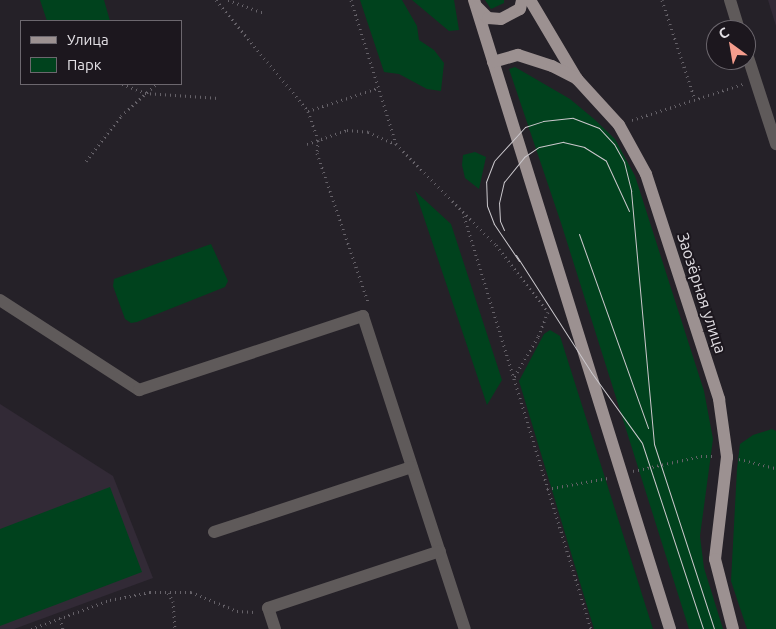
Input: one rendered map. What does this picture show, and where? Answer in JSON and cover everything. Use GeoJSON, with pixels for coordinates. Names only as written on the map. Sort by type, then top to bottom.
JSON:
{"type":"FeatureCollection","features":[{"type":"Feature","properties":{"kind":"main road"},"geometry":{"type":"LineString","coordinates":[[475,2],[488,18],[495,20],[512,15],[520,9],[522,0]]}},
{"type":"Feature","properties":{"kind":"main road","name":"Заозёрная улица"},"geometry":{"type":"LineString","coordinates":[[530,0],[578,79],[619,125],[646,174],[716,390],[727,457],[715,559],[733,629]]}},
{"type":"Feature","properties":{"kind":"main road"},"geometry":{"type":"LineString","coordinates":[[475,2],[551,240],[621,475],[670,629]]}},
{"type":"Feature","properties":{"kind":"main road"},"geometry":{"type":"LineString","coordinates":[[493,62],[508,56],[525,57],[578,79]]}},
{"type":"Feature","properties":{"kind":"lane"},"geometry":{"type":"LineString","coordinates":[[730,0],[736,20]]}},
{"type":"Feature","properties":{"kind":"lane"},"geometry":{"type":"LineString","coordinates":[[753,70],[776,144]]}},
{"type":"Feature","properties":{"kind":"lane"},"geometry":{"type":"LineString","coordinates":[[0,300],[139,390],[363,316],[465,629]]}},
{"type":"Feature","properties":{"kind":"lane"},"geometry":{"type":"LineString","coordinates":[[214,532],[412,467]]}},
{"type":"Feature","properties":{"kind":"lane"},"geometry":{"type":"LineString","coordinates":[[275,629],[268,608],[440,551]]}},
{"type":"Feature","properties":{"kind":"path"},"geometry":{"type":"LineString","coordinates":[[216,0],[308,110],[378,88]]}},
{"type":"Feature","properties":{"kind":"path"},"geometry":{"type":"LineString","coordinates":[[228,0],[264,13]]}},
{"type":"Feature","properties":{"kind":"path"},"geometry":{"type":"LineString","coordinates":[[352,0],[396,144]]}},
{"type":"Feature","properties":{"kind":"path"},"geometry":{"type":"LineString","coordinates":[[662,0],[694,100]]}},
{"type":"Feature","properties":{"kind":"path"},"geometry":{"type":"LineString","coordinates":[[619,125],[756,80]]}},
{"type":"Feature","properties":{"kind":"path"},"geometry":{"type":"LineString","coordinates":[[125,85],[145,93],[219,98]]}},
{"type":"Feature","properties":{"kind":"path"},"geometry":{"type":"LineString","coordinates":[[86,162],[95,153],[103,136],[155,85]]}},
{"type":"Feature","properties":{"kind":"path"},"geometry":{"type":"LineString","coordinates":[[307,144],[347,130],[368,132],[396,144],[521,273],[548,312],[538,337],[514,379]]}},
{"type":"Feature","properties":{"kind":"path"},"geometry":{"type":"LineString","coordinates":[[464,214],[590,629]]}},
{"type":"Feature","properties":{"kind":"path"},"geometry":{"type":"LineString","coordinates":[[547,489],[621,475],[701,456],[727,457],[776,468]]}},
{"type":"Feature","properties":{"kind":"path"},"geometry":{"type":"LineString","coordinates":[[168,592],[173,601],[175,629]]}},
{"type":"Feature","properties":{"kind":"path"},"geometry":{"type":"LineString","coordinates":[[30,629],[110,600],[168,592],[191,592],[237,611],[254,612],[268,608]]}},
{"type":"Feature","properties":{"kind":"path"},"geometry":{"type":"LineString","coordinates":[[60,618],[63,629]]}},
{"type":"Feature","properties":{"kind":"shaded area"},"geometry":{"type":"Polygon","coordinates":[[[768,0],[776,0],[776,26],[768,0]]]}},
{"type":"Feature","properties":{"kind":"shaded area"},"geometry":{"type":"Polygon","coordinates":[[[0,404],[113,476],[153,578],[14,629],[0,629],[0,404]]]}},
{"type":"Feature","properties":{"kind":"green space"},"geometry":{"type":"Polygon","coordinates":[[[40,0],[104,0],[110,20],[47,20],[40,0]]]}},
{"type":"Feature","properties":{"kind":"green space"},"geometry":{"type":"Polygon","coordinates":[[[360,0],[402,0],[417,26],[419,40],[434,50],[444,63],[441,91],[427,89],[399,74],[384,72],[360,0]]]}},
{"type":"Feature","properties":{"kind":"green space"},"geometry":{"type":"Polygon","coordinates":[[[412,0],[454,0],[459,30],[449,31],[412,0]]]}},
{"type":"Feature","properties":{"kind":"green space"},"geometry":{"type":"Polygon","coordinates":[[[485,0],[504,0],[504,3],[491,9],[485,0]]]}},
{"type":"Feature","properties":{"kind":"green space"},"geometry":{"type":"Polygon","coordinates":[[[515,67],[570,99],[594,119],[615,139],[635,176],[704,391],[713,439],[700,536],[704,568],[723,629],[689,629],[561,223],[509,69],[515,67]]]}},
{"type":"Feature","properties":{"kind":"green space"},"geometry":{"type":"Polygon","coordinates":[[[475,152],[486,157],[479,189],[465,178],[462,165],[463,155],[475,152]]]}},
{"type":"Feature","properties":{"kind":"green space"},"geometry":{"type":"Polygon","coordinates":[[[415,191],[451,224],[502,380],[487,405],[415,191]]]}},
{"type":"Feature","properties":{"kind":"green space"},"geometry":{"type":"Polygon","coordinates":[[[211,244],[228,281],[225,287],[137,322],[131,323],[125,319],[113,286],[114,279],[211,244]]]}},
{"type":"Feature","properties":{"kind":"green space"},"geometry":{"type":"Polygon","coordinates":[[[550,330],[560,336],[653,629],[594,629],[519,381],[544,334],[550,330]]]}},
{"type":"Feature","properties":{"kind":"green space"},"geometry":{"type":"Polygon","coordinates":[[[772,429],[776,431],[776,629],[747,629],[731,581],[740,444],[753,435],[772,429]]]}},
{"type":"Feature","properties":{"kind":"green space"},"geometry":{"type":"Polygon","coordinates":[[[110,487],[142,572],[0,626],[0,529],[110,487]]]}},
{"type":"Feature","properties":{"kind":"tram line"},"geometry":{"type":"LineString","coordinates":[[519,261],[494,224],[487,206],[486,182],[494,161],[525,127],[543,121],[573,118],[599,128],[614,144],[624,162],[631,191],[654,444],[714,629]]}},
{"type":"Feature","properties":{"kind":"tram line"},"geometry":{"type":"LineString","coordinates":[[504,230],[500,221],[499,203],[504,182],[524,157],[539,147],[563,142],[584,147],[606,161],[629,211]]}},
{"type":"Feature","properties":{"kind":"tram line"},"geometry":{"type":"LineString","coordinates":[[579,234],[648,428]]}},
{"type":"Feature","properties":{"kind":"tram line"},"geometry":{"type":"LineString","coordinates":[[516,255],[591,372],[642,443],[703,629]]}}]}
